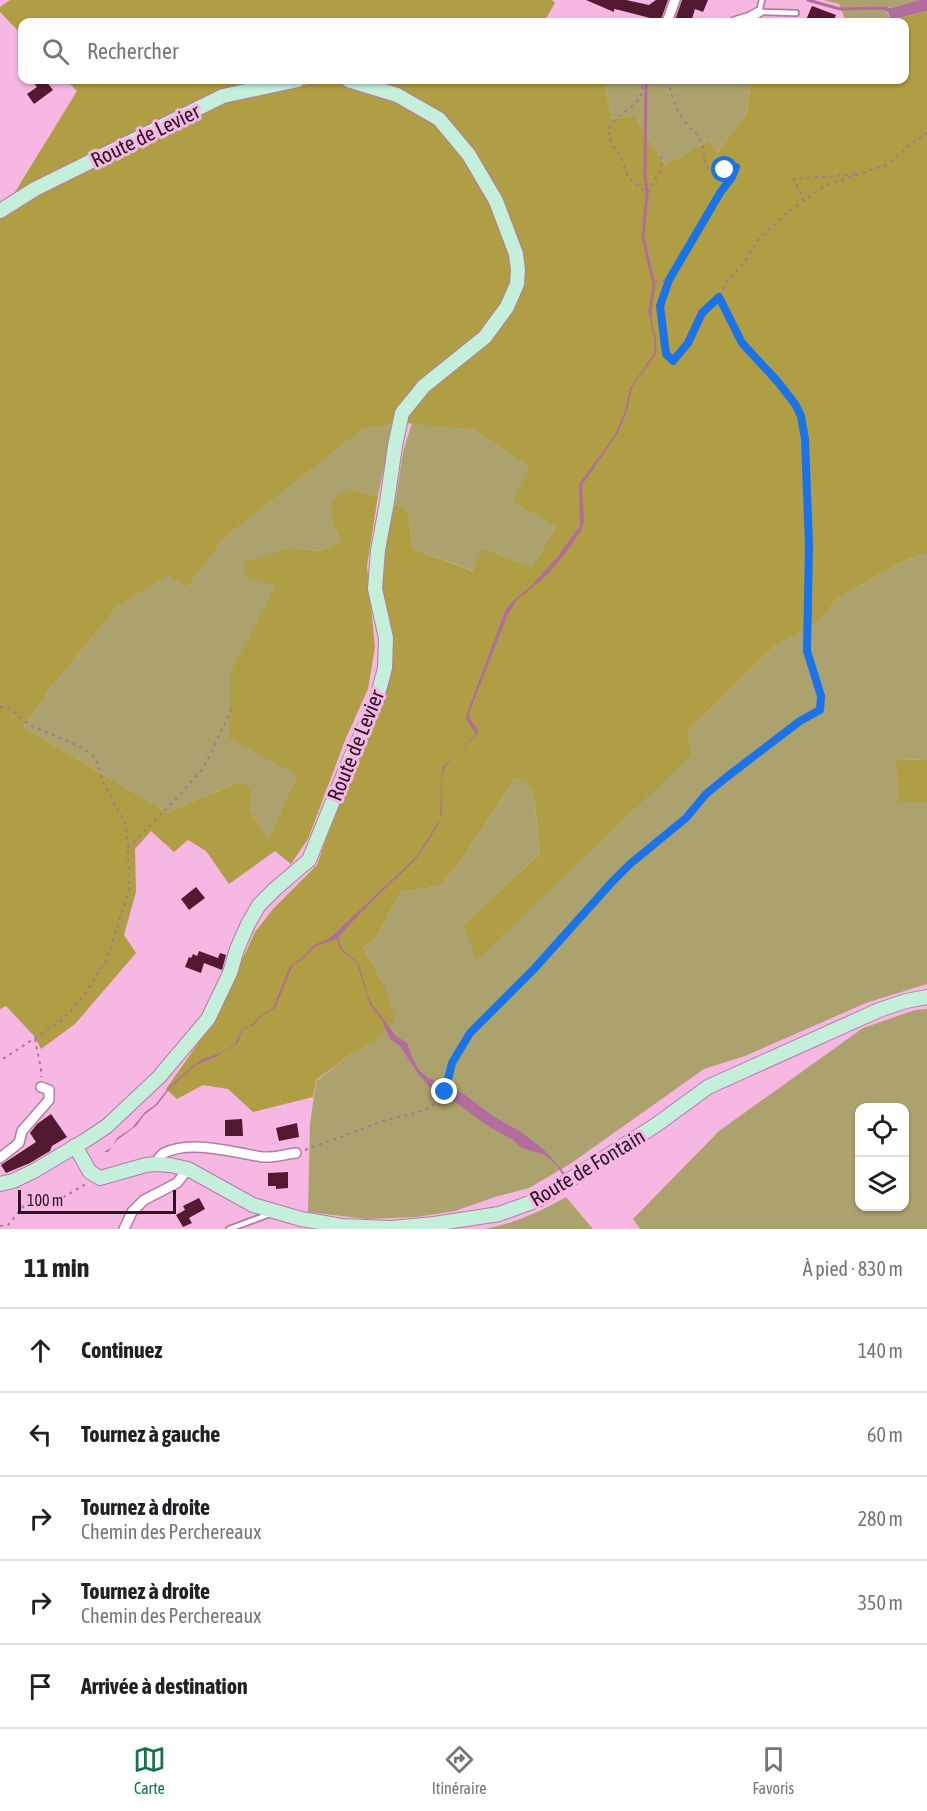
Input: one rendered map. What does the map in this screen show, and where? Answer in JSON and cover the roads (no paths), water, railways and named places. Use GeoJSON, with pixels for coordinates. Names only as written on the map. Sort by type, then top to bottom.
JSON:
{"type":"FeatureCollection","features":[{"type":"Feature","properties":{"kind":"street"},"geometry":{"type":"LineString","coordinates":[[669,18],[675,0]]}},
{"type":"Feature","properties":{"kind":"street"},"geometry":{"type":"LineString","coordinates":[[747,18],[759,12]]}},
{"type":"Feature","properties":{"kind":"street","name":"Route de Levier"},"geometry":{"type":"LineString","coordinates":[[0,211],[35,189],[222,96],[279,84]]}},
{"type":"Feature","properties":{"kind":"street","name":"Route de Levier"},"geometry":{"type":"LineString","coordinates":[[0,1184],[13,1181],[34,1171],[107,1126],[159,1077],[208,1019],[230,973],[248,924],[259,905],[309,860],[350,759],[375,705],[385,668],[386,638],[375,589],[378,550],[394,446],[402,413],[424,386],[485,337],[507,307],[517,284],[516,254],[496,201],[469,155],[439,119],[397,95],[361,84]]}},
{"type":"Feature","properties":{"kind":"street","name":"Route de Fontain"},"geometry":{"type":"LineString","coordinates":[[75,1146],[95,1175],[154,1164],[188,1169],[253,1205],[342,1226],[391,1228],[499,1214],[538,1200],[656,1125],[708,1087],[879,1010],[927,997]]}},
{"type":"Feature","properties":{"kind":"street"},"geometry":{"type":"LineString","coordinates":[[0,1158],[19,1143],[22,1131],[49,1100],[49,1090],[41,1087]]}},
{"type":"Feature","properties":{"kind":"street"},"geometry":{"type":"LineString","coordinates":[[154,1164],[163,1154],[188,1148],[228,1150],[266,1157],[296,1153]]}},
{"type":"Feature","properties":{"kind":"street"},"geometry":{"type":"LineString","coordinates":[[124,1229],[132,1212],[144,1200],[177,1183],[188,1169]]}},
{"type":"Feature","properties":{"kind":"lane"},"geometry":{"type":"LineString","coordinates":[[762,0],[759,12],[796,13]]}},
{"type":"Feature","properties":{"kind":"lane"},"geometry":{"type":"LineString","coordinates":[[229,1229],[276,1212]]}},
{"type":"Feature","properties":{"kind":"waterway"},"geometry":{"type":"LineString","coordinates":[[808,0],[840,9],[885,8],[888,10]]}},
{"type":"Feature","properties":{"kind":"waterway"},"geometry":{"type":"LineString","coordinates":[[646,84],[645,176],[647,193],[643,237],[654,285],[650,310]]}}]}
